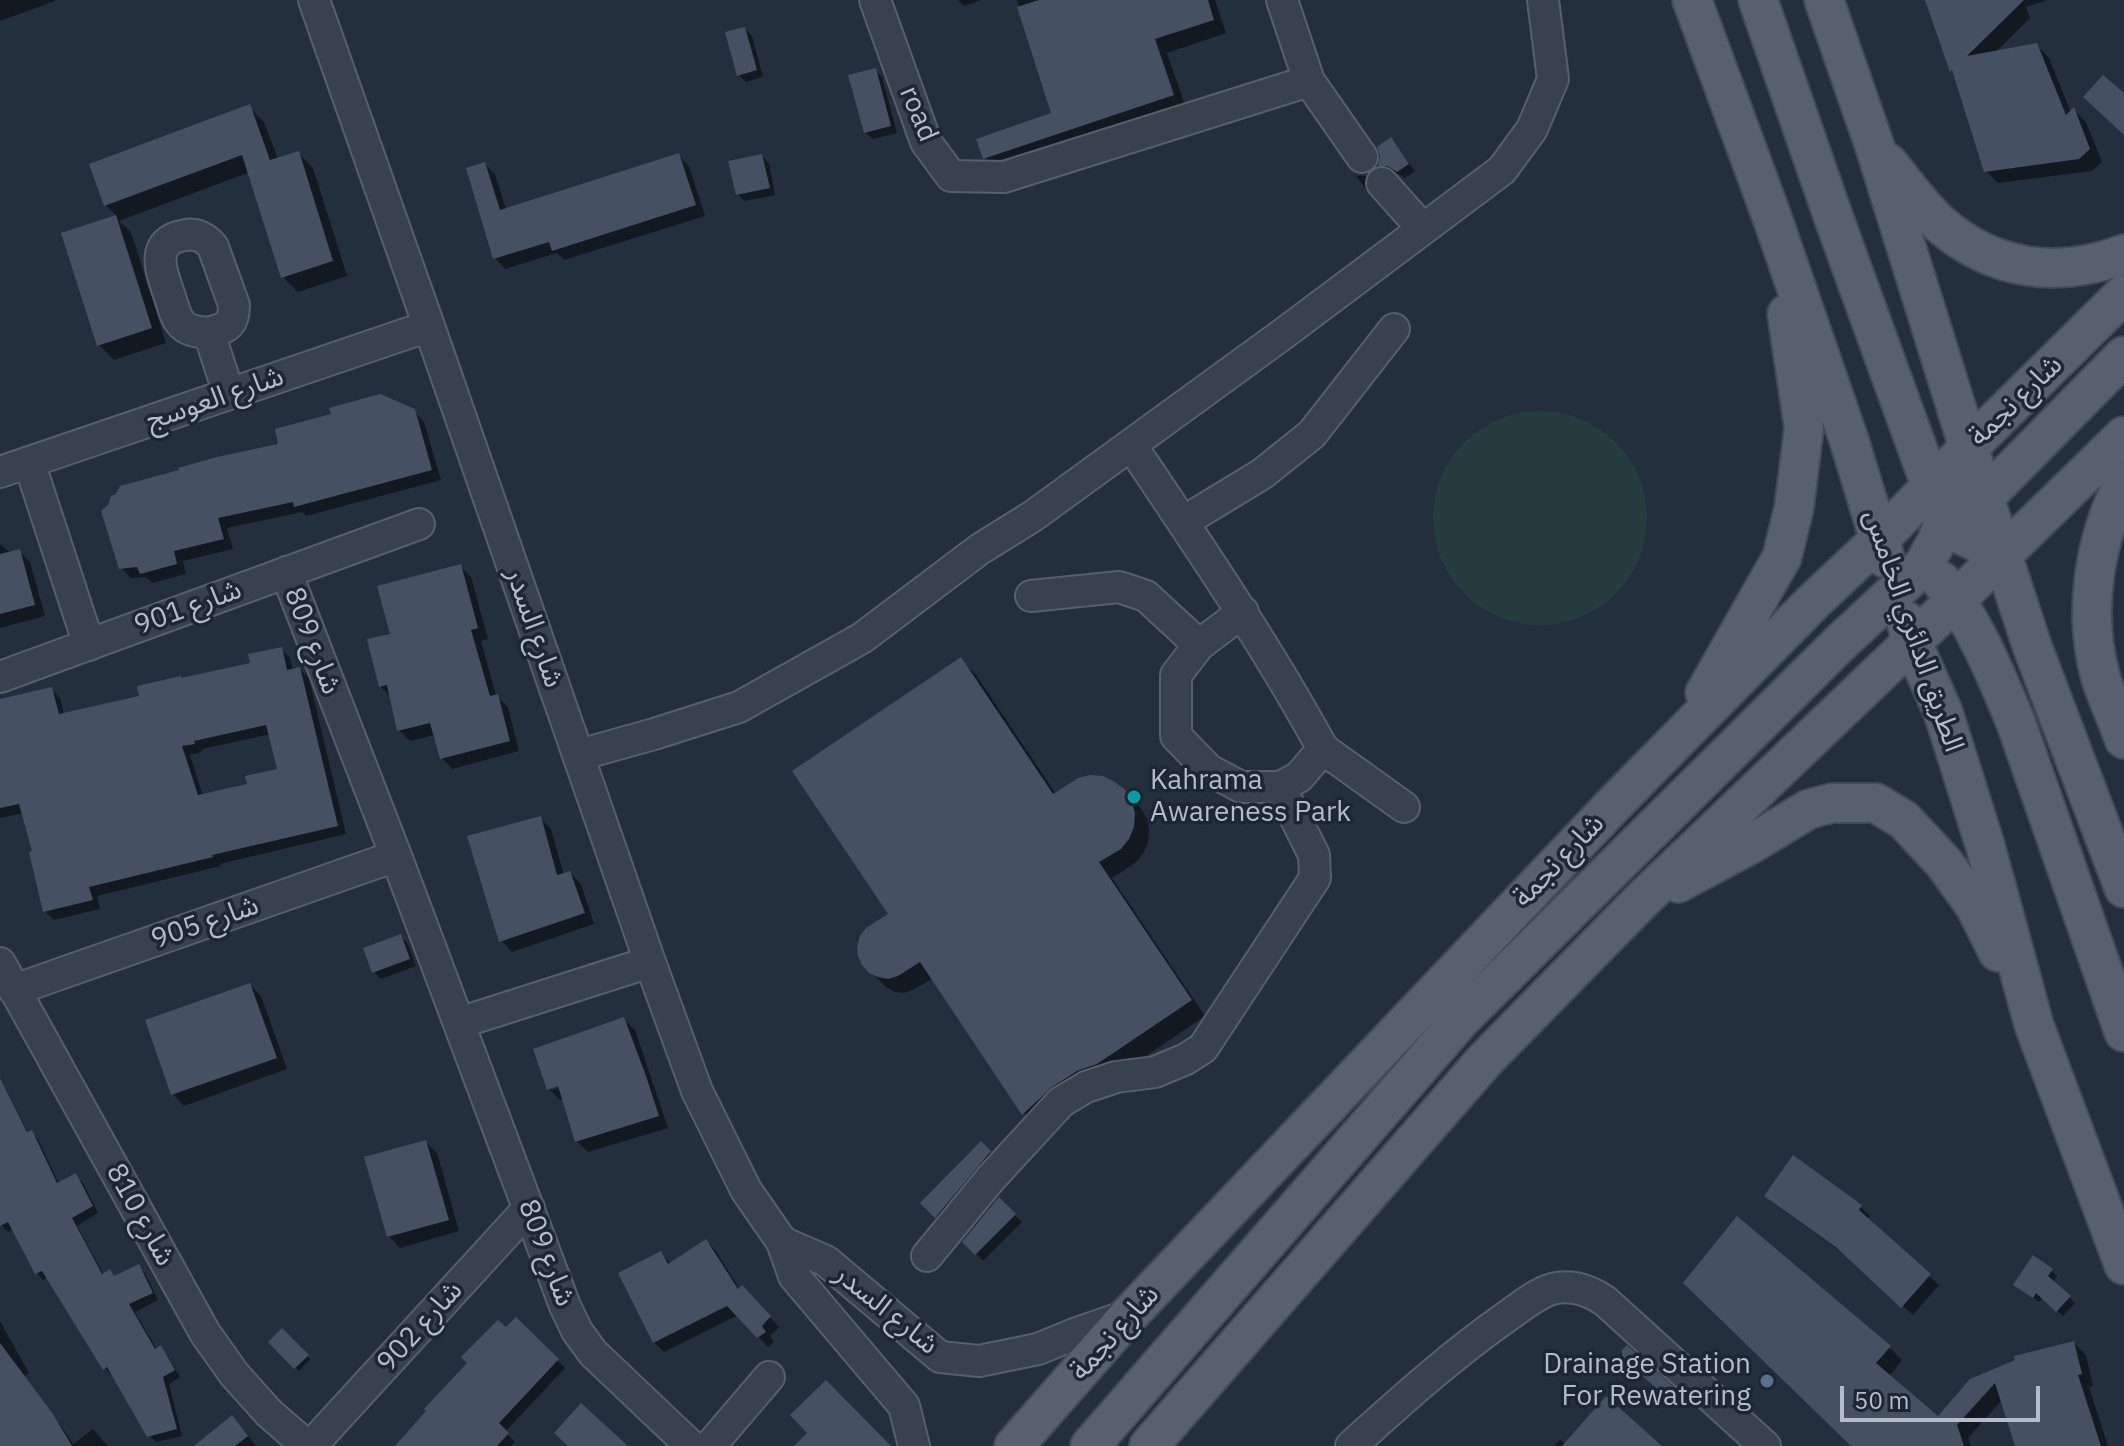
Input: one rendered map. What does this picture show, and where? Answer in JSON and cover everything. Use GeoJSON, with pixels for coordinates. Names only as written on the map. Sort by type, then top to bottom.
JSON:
{"type":"FeatureCollection","features":[{"type":"Feature","properties":{"kind":"main road","name":"الطريق الدائري الخامس"},"geometry":{"type":"LineString","coordinates":[[1692,0],[1773,220],[1849,440],[1879,540],[1928,584],[1998,679],[2124,1032]]}},
{"type":"Feature","properties":{"kind":"main road"},"geometry":{"type":"LineString","coordinates":[[1758,0],[1838,230],[1945,512],[2002,554]]}},
{"type":"Feature","properties":{"kind":"main road"},"geometry":{"type":"LineString","coordinates":[[1824,0],[1875,147],[2032,646],[2124,888]]}},
{"type":"Feature","properties":{"kind":"main road"},"geometry":{"type":"LineString","coordinates":[[1875,147],[1939,223],[1962,241],[1988,255],[2015,265],[2044,269],[2102,263],[2124,254]]}},
{"type":"Feature","properties":{"kind":"main road"},"geometry":{"type":"LineString","coordinates":[[1680,738],[1782,557],[1794,508],[1804,428],[1773,220]]}},
{"type":"Feature","properties":{"kind":"main road","name":"شارع نجمة"},"geometry":{"type":"LineString","coordinates":[[1014,1446],[1129,1315],[1616,802],[1813,602],[1879,540],[1945,512],[1969,447],[2124,294]]}},
{"type":"Feature","properties":{"kind":"main road"},"geometry":{"type":"LineString","coordinates":[[1945,512],[1984,498],[2124,356]]}},
{"type":"Feature","properties":{"kind":"main road"},"geometry":{"type":"LineString","coordinates":[[1090,1446],[1461,1019],[1839,644],[1928,584],[2002,554],[2124,436]]}},
{"type":"Feature","properties":{"kind":"main road"},"geometry":{"type":"LineString","coordinates":[[2124,482],[2114,502],[2096,565],[2092,589],[2092,631],[2101,678],[2124,739]]}},
{"type":"Feature","properties":{"kind":"main road"},"geometry":{"type":"LineString","coordinates":[[1149,1446],[1485,1060],[1643,899],[1912,642],[1945,512]]}},
{"type":"Feature","properties":{"kind":"main road","name":"الطريق الدائري الخامس"},"geometry":{"type":"LineString","coordinates":[[1912,642],[1943,712],[1985,845],[2034,1025],[2124,1265]]}},
{"type":"Feature","properties":{"kind":"main road"},"geometry":{"type":"LineString","coordinates":[[1643,899],[1664,891],[1751,844],[1809,809],[1832,803],[1876,803],[1904,820],[1963,888],[2034,1025]]}},
{"type":"Feature","properties":{"kind":"street","name":"شارع السدر"},"geometry":{"type":"LineString","coordinates":[[314,0],[697,1091],[746,1190],[782,1242],[794,1276],[904,1406],[914,1446]]}},
{"type":"Feature","properties":{"kind":"street","name":"road"},"geometry":{"type":"LineString","coordinates":[[875,0],[926,142],[951,176],[1004,177],[1309,81]]}},
{"type":"Feature","properties":{"kind":"street"},"geometry":{"type":"LineString","coordinates":[[1282,0],[1309,81],[1362,157]]}},
{"type":"Feature","properties":{"kind":"street"},"geometry":{"type":"LineString","coordinates":[[579,755],[739,707],[862,638],[980,549],[1033,516],[1131,445],[1502,170],[1532,129],[1553,79],[1543,0]]}},
{"type":"Feature","properties":{"kind":"street"},"geometry":{"type":"LineString","coordinates":[[1382,183],[1423,229]]}},
{"type":"Feature","properties":{"kind":"street","name":"شارع العوسج"},"geometry":{"type":"LineString","coordinates":[[0,472],[429,326]]}},
{"type":"Feature","properties":{"kind":"street"},"geometry":{"type":"LineString","coordinates":[[1183,522],[1262,474],[1312,434],[1394,329]]}},
{"type":"Feature","properties":{"kind":"street"},"geometry":{"type":"LineString","coordinates":[[209,333],[229,394]]}},
{"type":"Feature","properties":{"kind":"street"},"geometry":{"type":"LineString","coordinates":[[1131,445],[1243,612],[1323,749],[1404,807]]}},
{"type":"Feature","properties":{"kind":"street"},"geometry":{"type":"LineString","coordinates":[[29,462],[89,645]]}},
{"type":"Feature","properties":{"kind":"street","name":"شارع 901"},"geometry":{"type":"LineString","coordinates":[[0,677],[419,524]]}},
{"type":"Feature","properties":{"kind":"street","name":"شارع 809"},"geometry":{"type":"LineString","coordinates":[[286,572],[565,1306],[577,1331],[593,1353],[691,1446]]}},
{"type":"Feature","properties":{"kind":"street"},"geometry":{"type":"LineString","coordinates":[[1031,596],[1119,587],[1146,596],[1199,645]]}},
{"type":"Feature","properties":{"kind":"street"},"geometry":{"type":"LineString","coordinates":[[1243,612],[1199,645],[1176,675],[1176,736],[1209,770],[1241,787],[1280,787],[1299,777],[1323,749]]}},
{"type":"Feature","properties":{"kind":"street"},"geometry":{"type":"LineString","coordinates":[[927,1256],[991,1178],[1061,1102],[1086,1087],[1116,1077],[1155,1072],[1203,1048],[1315,878],[1314,855],[1280,787]]}},
{"type":"Feature","properties":{"kind":"street","name":"شارع 905"},"geometry":{"type":"LineString","coordinates":[[14,990],[396,856]]}},
{"type":"Feature","properties":{"kind":"street"},"geometry":{"type":"LineString","coordinates":[[459,1023],[650,962]]}},
{"type":"Feature","properties":{"kind":"street","name":"شارع 810"},"geometry":{"type":"LineString","coordinates":[[0,963],[205,1333],[234,1374],[269,1413],[309,1446]]}},
{"type":"Feature","properties":{"kind":"street","name":"شارع 902"},"geometry":{"type":"LineString","coordinates":[[309,1446],[529,1208]]}},
{"type":"Feature","properties":{"kind":"street","name":"شارع السدر"},"geometry":{"type":"LineString","coordinates":[[782,1242],[826,1261],[940,1357],[979,1361],[1038,1349],[1129,1315]]}},
{"type":"Feature","properties":{"kind":"street"},"geometry":{"type":"LineString","coordinates":[[1351,1446],[1460,1352],[1538,1295],[1565,1287],[1579,1288],[1605,1301],[1679,1367],[1747,1440]]}},
{"type":"Feature","properties":{"kind":"street"},"geometry":{"type":"LineString","coordinates":[[710,1446],[769,1377]]}},
{"type":"Feature","properties":{"kind":"green space"},"geometry":{"type":"Polygon","coordinates":[[[1540,411],[1581,419],[1616,442],[1639,477],[1647,518],[1639,559],[1616,594],[1581,617],[1540,625],[1499,617],[1464,594],[1441,559],[1433,518],[1441,477],[1464,442],[1499,419],[1540,411]]]}},
{"type":"Feature","properties":{"kind":"building"},"geometry":{"type":"Polygon","coordinates":[[[1039,0],[1208,0],[1214,20],[1155,39],[1174,95],[983,159],[976,139],[1051,113],[1017,7],[1039,0]]]}},
{"type":"Feature","properties":{"kind":"building"},"geometry":{"type":"Polygon","coordinates":[[[1925,0],[2024,0],[1967,56],[2037,43],[2066,115],[2074,107],[2090,149],[2079,159],[1984,172],[1952,70],[1950,72],[1925,0]]]}},
{"type":"Feature","properties":{"kind":"building"},"geometry":{"type":"Polygon","coordinates":[[[745,27],[757,70],[737,76],[725,32],[745,27]]]}},
{"type":"Feature","properties":{"kind":"building"},"geometry":{"type":"Polygon","coordinates":[[[876,68],[891,126],[864,133],[848,75],[876,68]]]}},
{"type":"Feature","properties":{"kind":"building"},"geometry":{"type":"Polygon","coordinates":[[[2103,75],[2124,93],[2124,135],[2083,97],[2103,75]]]}},
{"type":"Feature","properties":{"kind":"building"},"geometry":{"type":"Polygon","coordinates":[[[250,104],[270,160],[299,151],[333,261],[281,278],[242,155],[104,206],[89,164],[250,104]]]}},
{"type":"Feature","properties":{"kind":"building"},"geometry":{"type":"Polygon","coordinates":[[[1391,137],[1409,164],[1397,172],[1388,166],[1378,166],[1380,156],[1377,147],[1391,137]]]}},
{"type":"Feature","properties":{"kind":"building"},"geometry":{"type":"Polygon","coordinates":[[[679,153],[696,205],[552,251],[549,242],[493,259],[466,168],[485,162],[500,210],[679,153]]]}},
{"type":"Feature","properties":{"kind":"building"},"geometry":{"type":"Polygon","coordinates":[[[762,154],[770,188],[736,195],[728,161],[762,154]]]}},
{"type":"Feature","properties":{"kind":"building"},"geometry":{"type":"Polygon","coordinates":[[[116,215],[152,328],[97,346],[61,233],[116,215]]]}},
{"type":"Feature","properties":{"kind":"building"},"geometry":{"type":"Polygon","coordinates":[[[380,394],[415,409],[432,470],[294,507],[293,502],[218,518],[224,539],[174,551],[177,564],[140,574],[137,567],[119,569],[101,511],[120,486],[217,457],[278,444],[275,429],[331,414],[329,408],[380,394]]]}},
{"type":"Feature","properties":{"kind":"building"},"geometry":{"type":"Polygon","coordinates":[[[20,549],[35,605],[0,614],[0,554],[20,549]]]}},
{"type":"Feature","properties":{"kind":"building"},"geometry":{"type":"Polygon","coordinates":[[[461,564],[478,628],[471,630],[490,696],[498,694],[510,741],[440,759],[430,723],[397,731],[387,685],[379,687],[367,639],[390,634],[377,586],[461,564]]]}},
{"type":"Feature","properties":{"kind":"building"},"geometry":{"type":"Polygon","coordinates":[[[282,647],[287,670],[300,667],[338,826],[89,887],[93,900],[43,912],[29,852],[32,851],[19,804],[0,808],[0,699],[52,687],[59,714],[139,696],[137,686],[250,663],[248,654],[282,647]],[[266,725],[182,746],[198,795],[247,784],[245,776],[277,769],[266,725]]]}},
{"type":"Feature","properties":{"kind":"building"},"geometry":{"type":"Polygon","coordinates":[[[961,657],[1053,794],[1078,778],[1090,775],[1103,776],[1125,790],[1132,801],[1134,827],[1121,849],[1099,862],[1192,1000],[1097,1064],[1077,1071],[1052,1087],[1022,1115],[920,962],[888,979],[869,973],[862,965],[857,946],[860,936],[866,928],[888,914],[792,771],[961,657]]]}},
{"type":"Feature","properties":{"kind":"building"},"geometry":{"type":"Polygon","coordinates":[[[541,816],[557,875],[570,871],[585,913],[499,942],[467,836],[541,816]]]}},
{"type":"Feature","properties":{"kind":"building"},"geometry":{"type":"Polygon","coordinates":[[[401,934],[410,959],[372,973],[363,948],[401,934]]]}},
{"type":"Feature","properties":{"kind":"building"},"geometry":{"type":"Polygon","coordinates":[[[250,983],[277,1058],[171,1095],[145,1020],[250,983]]]}},
{"type":"Feature","properties":{"kind":"building"},"geometry":{"type":"Polygon","coordinates":[[[624,1017],[659,1116],[575,1142],[558,1086],[547,1090],[533,1049],[624,1017]]]}},
{"type":"Feature","properties":{"kind":"building"},"geometry":{"type":"Polygon","coordinates":[[[0,1078],[27,1132],[32,1130],[57,1183],[76,1173],[93,1206],[72,1218],[102,1274],[110,1269],[114,1276],[139,1264],[153,1293],[129,1304],[155,1349],[161,1345],[175,1370],[163,1377],[177,1429],[147,1437],[107,1367],[103,1370],[42,1271],[35,1274],[8,1222],[0,1226],[0,1078]]]}},
{"type":"Feature","properties":{"kind":"building"},"geometry":{"type":"Polygon","coordinates":[[[426,1140],[449,1220],[387,1237],[364,1157],[426,1140]]]}},
{"type":"Feature","properties":{"kind":"building"},"geometry":{"type":"Polygon","coordinates":[[[981,1141],[991,1151],[935,1218],[920,1203],[981,1141]]]}},
{"type":"Feature","properties":{"kind":"building"},"geometry":{"type":"Polygon","coordinates":[[[1793,1155],[1862,1205],[1859,1210],[1931,1274],[1901,1308],[1837,1248],[1764,1196],[1793,1155]]]}},
{"type":"Feature","properties":{"kind":"building"},"geometry":{"type":"Polygon","coordinates":[[[999,1197],[1016,1214],[975,1255],[962,1242],[999,1197]]]}},
{"type":"Feature","properties":{"kind":"building"},"geometry":{"type":"Polygon","coordinates":[[[1737,1216],[1891,1346],[1876,1363],[1938,1416],[1970,1379],[2015,1360],[2014,1356],[2074,1341],[2082,1374],[2078,1375],[2101,1446],[2015,1446],[1995,1383],[1957,1425],[1964,1446],[1851,1446],[1683,1283],[1737,1216]]]}},
{"type":"Feature","properties":{"kind":"building"},"geometry":{"type":"Polygon","coordinates":[[[706,1239],[738,1289],[742,1285],[771,1316],[762,1326],[766,1332],[757,1338],[727,1306],[653,1343],[618,1273],[661,1251],[668,1264],[706,1239]]]}},
{"type":"Feature","properties":{"kind":"building"},"geometry":{"type":"Polygon","coordinates":[[[2033,1255],[2053,1269],[2048,1276],[2071,1296],[2056,1312],[2036,1293],[2033,1298],[2013,1285],[2033,1255]]]}},
{"type":"Feature","properties":{"kind":"building"},"geometry":{"type":"Polygon","coordinates":[[[516,1317],[559,1359],[499,1423],[509,1433],[497,1446],[395,1446],[467,1363],[461,1357],[498,1320],[506,1327],[516,1317]]]}},
{"type":"Feature","properties":{"kind":"building"},"geometry":{"type":"Polygon","coordinates":[[[282,1328],[309,1355],[294,1369],[268,1342],[282,1328]]]}},
{"type":"Feature","properties":{"kind":"building"},"geometry":{"type":"Polygon","coordinates":[[[0,1343],[53,1414],[72,1446],[0,1446],[0,1343]]]}},
{"type":"Feature","properties":{"kind":"building"},"geometry":{"type":"Polygon","coordinates":[[[1627,1345],[1674,1387],[1666,1396],[1622,1359],[1622,1350],[1627,1345]]]}},
{"type":"Feature","properties":{"kind":"building"},"geometry":{"type":"Polygon","coordinates":[[[826,1380],[891,1446],[794,1446],[807,1433],[790,1415],[826,1380]]]}},
{"type":"Feature","properties":{"kind":"building"},"geometry":{"type":"Polygon","coordinates":[[[1606,1396],[1662,1446],[1562,1446],[1606,1396]]]}},
{"type":"Feature","properties":{"kind":"building"},"geometry":{"type":"Polygon","coordinates":[[[581,1403],[628,1446],[568,1446],[554,1433],[581,1403]]]}},
{"type":"Feature","properties":{"kind":"building"},"geometry":{"type":"Polygon","coordinates":[[[232,1415],[248,1436],[235,1446],[194,1446],[232,1415]]]}},
{"type":"Feature","properties":{"kind":"place","name":"Kahrama Awareness Park"},"geometry":{"type":"Point","coordinates":[1134,797]}},
{"type":"Feature","properties":{"kind":"place","name":"Drainage Station For Rewatering"},"geometry":{"type":"Point","coordinates":[1767,1381]}}]}
